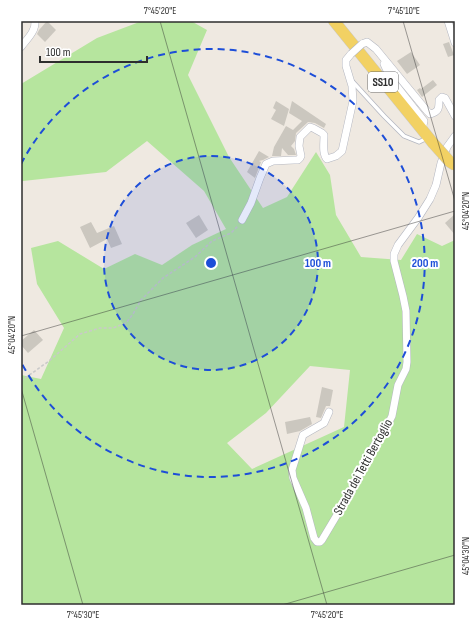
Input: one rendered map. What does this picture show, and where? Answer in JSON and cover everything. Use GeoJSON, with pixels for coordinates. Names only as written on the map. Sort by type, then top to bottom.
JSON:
{"type":"FeatureCollection","features":[{"type":"Feature","properties":{"kind":"main road","name":"SS10"},"geometry":{"type":"LineString","coordinates":[[334,21],[427,137],[450,162],[455,165]]}},
{"type":"Feature","properties":{"kind":"street"},"geometry":{"type":"LineString","coordinates":[[21,47],[33,32],[35,21]]}},
{"type":"Feature","properties":{"kind":"street"},"geometry":{"type":"LineString","coordinates":[[448,21],[455,43]]}},
{"type":"Feature","properties":{"kind":"street"},"geometry":{"type":"LineString","coordinates":[[242,220],[252,203],[266,164],[273,161],[294,160],[300,158],[300,137],[310,127],[324,135],[324,153],[327,159],[336,156],[342,151],[353,101],[352,86],[346,66],[346,60],[362,44],[367,42],[376,49],[430,114],[437,112],[439,100],[442,97],[445,98],[455,116]]}},
{"type":"Feature","properties":{"kind":"street"},"geometry":{"type":"LineString","coordinates":[[376,49],[391,79],[424,121],[427,137]]}},
{"type":"Feature","properties":{"kind":"street","name":"Strada dei Tetti Bertoglio"},"geometry":{"type":"LineString","coordinates":[[329,412],[324,423],[302,435],[292,470],[293,478],[306,508],[314,538],[317,542],[322,540],[354,488],[374,446],[384,432],[392,416],[398,385],[406,368],[407,362],[406,311],[394,261],[394,254],[398,245],[430,199],[436,185],[441,163],[455,136]]}},
{"type":"Feature","properties":{"kind":"lane"},"geometry":{"type":"LineString","coordinates":[[350,79],[404,136],[419,142],[427,137]]}},
{"type":"Feature","properties":{"kind":"path"},"geometry":{"type":"LineString","coordinates":[[21,381],[49,361],[80,334],[100,328],[113,328],[126,323],[134,314],[141,300],[163,278],[195,257],[212,240],[231,234],[242,220]]}},
{"type":"Feature","properties":{"kind":"green space"},"geometry":{"type":"Polygon","coordinates":[[[142,21],[191,21],[207,30],[188,75],[229,157],[263,208],[287,197],[316,152],[330,175],[336,215],[361,257],[401,260],[417,234],[442,246],[455,240],[455,605],[21,605],[21,375],[41,379],[64,328],[37,284],[31,248],[58,241],[104,269],[135,254],[162,265],[192,245],[226,229],[204,191],[147,141],[106,172],[21,182],[21,84],[97,38],[142,21]],[[310,366],[266,413],[227,443],[252,469],[344,427],[350,370],[310,366]]]}},
{"type":"Feature","properties":{"kind":"building"},"geometry":{"type":"Polygon","coordinates":[[[47,21],[56,30],[45,42],[37,34],[47,21]]]}},
{"type":"Feature","properties":{"kind":"building"},"geometry":{"type":"Polygon","coordinates":[[[449,42],[454,55],[448,57],[443,44],[449,42]]]}},
{"type":"Feature","properties":{"kind":"building"},"geometry":{"type":"Polygon","coordinates":[[[411,52],[420,65],[407,74],[397,61],[411,52]]]}},
{"type":"Feature","properties":{"kind":"building"},"geometry":{"type":"Polygon","coordinates":[[[433,80],[437,85],[422,97],[417,90],[420,88],[421,89],[433,80]]]}},
{"type":"Feature","properties":{"kind":"building"},"geometry":{"type":"Polygon","coordinates":[[[276,101],[289,109],[284,126],[271,119],[276,110],[273,108],[276,101]]]}},
{"type":"Feature","properties":{"kind":"building"},"geometry":{"type":"Polygon","coordinates":[[[292,101],[326,124],[324,128],[315,123],[308,122],[296,133],[295,141],[291,146],[296,155],[288,155],[282,148],[281,156],[272,156],[274,147],[286,126],[293,130],[302,121],[289,113],[292,101]]]}},
{"type":"Feature","properties":{"kind":"building"},"geometry":{"type":"Polygon","coordinates":[[[259,151],[269,157],[259,161],[261,162],[255,178],[247,172],[259,151]]]}},
{"type":"Feature","properties":{"kind":"building"},"geometry":{"type":"Polygon","coordinates":[[[455,214],[455,235],[445,223],[455,214]]]}},
{"type":"Feature","properties":{"kind":"building"},"geometry":{"type":"Polygon","coordinates":[[[199,215],[208,230],[196,238],[186,223],[199,215]]]}},
{"type":"Feature","properties":{"kind":"building"},"geometry":{"type":"Polygon","coordinates":[[[91,222],[97,233],[114,226],[122,244],[111,248],[107,239],[90,248],[80,227],[91,222]]]}},
{"type":"Feature","properties":{"kind":"building"},"geometry":{"type":"Polygon","coordinates":[[[34,330],[43,340],[28,353],[21,345],[21,341],[34,330]]]}},
{"type":"Feature","properties":{"kind":"building"},"geometry":{"type":"Polygon","coordinates":[[[322,387],[333,390],[330,406],[326,406],[321,418],[316,417],[322,387]]]}},
{"type":"Feature","properties":{"kind":"building"},"geometry":{"type":"Polygon","coordinates":[[[310,417],[312,424],[300,431],[287,434],[285,422],[310,417]]]}}]}
